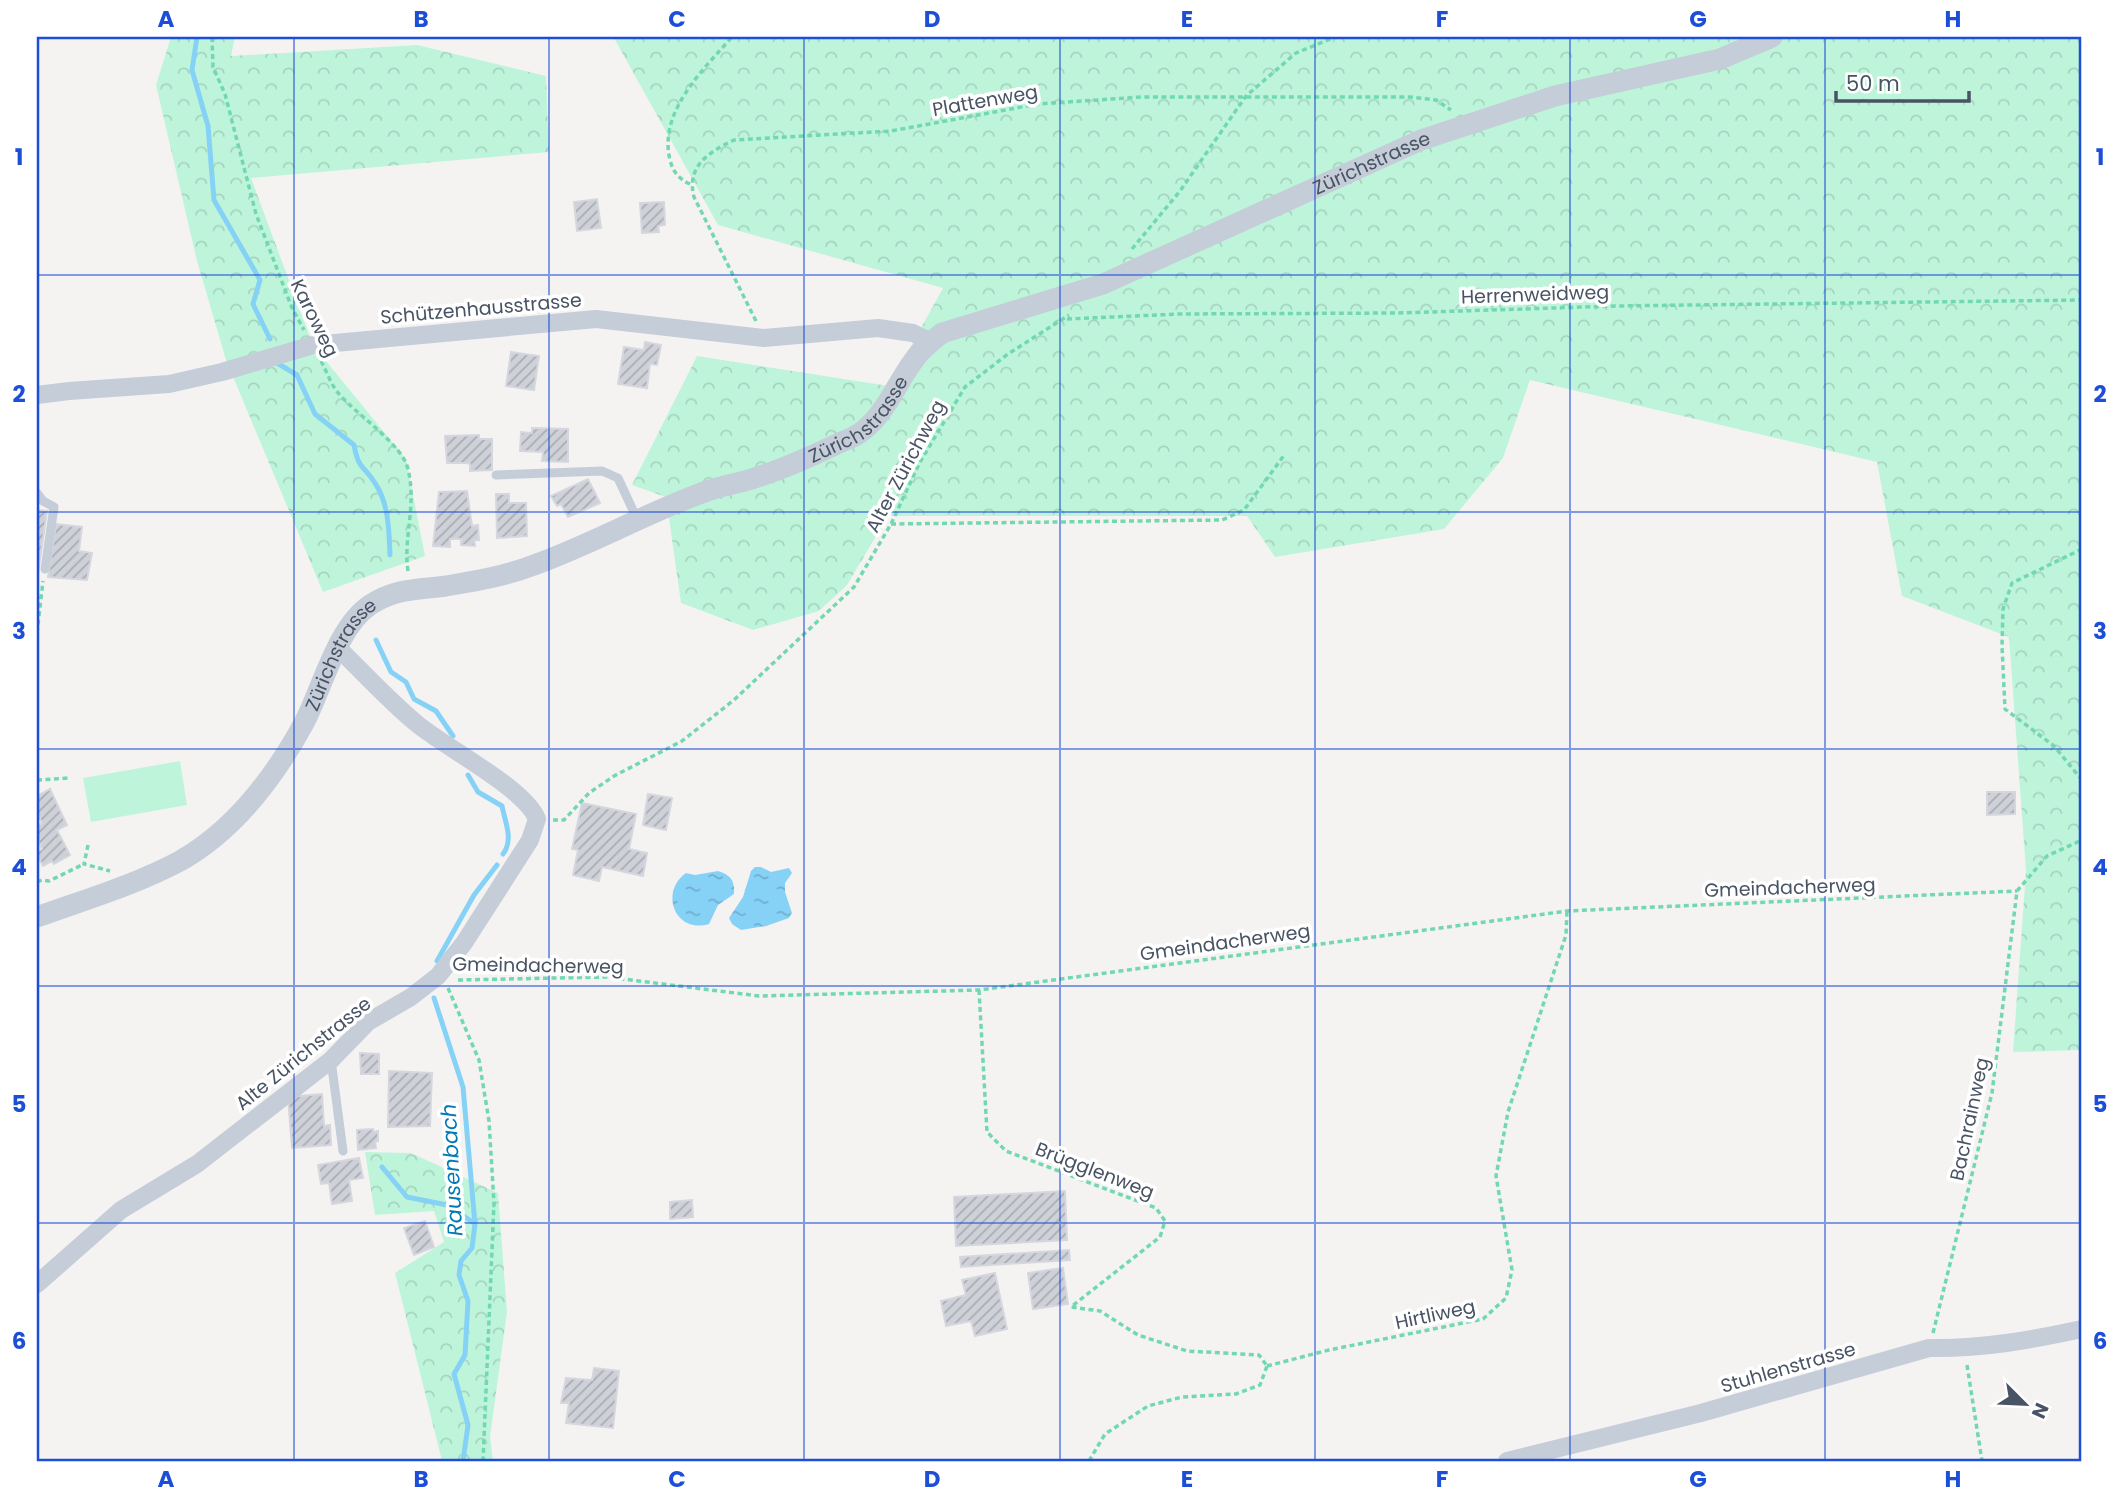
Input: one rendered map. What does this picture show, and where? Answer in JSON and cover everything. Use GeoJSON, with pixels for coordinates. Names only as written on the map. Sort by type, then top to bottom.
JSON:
{"type":"FeatureCollection","features":[{"type":"Feature","properties":{"kind":"street","name":"Zürichstrasse"},"geometry":{"type":"LineString","coordinates":[[37,917],[179,861],[216,836],[261,792],[304,723],[338,648],[363,610],[392,593],[411,588],[468,583],[531,566],[710,490],[800,462],[860,433],[887,405],[912,361],[943,332],[1103,284],[1421,140],[1555,96],[1720,59],[1772,37]]}},
{"type":"Feature","properties":{"kind":"street","name":"Schützenhausstrasse"},"geometry":{"type":"LineString","coordinates":[[37,395],[169,384],[222,372],[313,345],[596,319],[764,338],[878,328],[913,333],[931,342]]}},
{"type":"Feature","properties":{"kind":"street"},"geometry":{"type":"LineString","coordinates":[[338,648],[416,723],[532,807],[537,819]]}},
{"type":"Feature","properties":{"kind":"street","name":"Alte Zürichstrasse"},"geometry":{"type":"LineString","coordinates":[[37,1284],[121,1210],[197,1164],[331,1060],[368,1022],[411,998],[438,976],[464,943],[530,840],[537,819]]}},
{"type":"Feature","properties":{"kind":"street","name":"Stuhlenstrasse"},"geometry":{"type":"LineString","coordinates":[[1507,1461],[1702,1413],[1929,1348],[1965,1349],[2019,1343],[2082,1329]]}},
{"type":"Feature","properties":{"kind":"lane"},"geometry":{"type":"LineString","coordinates":[[496,475],[602,471],[618,478],[637,519]]}},
{"type":"Feature","properties":{"kind":"lane"},"geometry":{"type":"LineString","coordinates":[[37,493],[43,501],[54,507],[45,569]]}},
{"type":"Feature","properties":{"kind":"lane"},"geometry":{"type":"LineString","coordinates":[[331,1060],[343,1151]]}},
{"type":"Feature","properties":{"kind":"path","name":"Karoweg"},"geometry":{"type":"LineString","coordinates":[[212,37],[213,67],[225,94],[256,214],[292,308],[337,393],[402,453],[408,467],[413,503],[406,556],[411,588]]}},
{"type":"Feature","properties":{"kind":"path"},"geometry":{"type":"LineString","coordinates":[[732,37],[679,103],[669,125],[667,146],[672,170],[690,184],[764,338]]}},
{"type":"Feature","properties":{"kind":"path"},"geometry":{"type":"LineString","coordinates":[[1129,253],[1181,191],[1246,96],[1296,53],[1335,37]]}},
{"type":"Feature","properties":{"kind":"path","name":"Plattenweg"},"geometry":{"type":"LineString","coordinates":[[690,184],[701,160],[714,149],[734,140],[891,131],[1038,104],[1141,97],[1410,97],[1436,100],[1470,123]]}},
{"type":"Feature","properties":{"kind":"path","name":"Herrenweidweg"},"geometry":{"type":"LineString","coordinates":[[1052,318],[2082,299]]}},
{"type":"Feature","properties":{"kind":"path","name":"Alter Zürichweg"},"geometry":{"type":"LineString","coordinates":[[537,819],[564,820],[589,793],[614,776],[682,741],[734,700],[854,587],[891,524],[919,462],[965,387],[1009,354],[1065,319],[1074,310]]}},
{"type":"Feature","properties":{"kind":"path"},"geometry":{"type":"LineString","coordinates":[[891,524],[1222,520],[1244,510],[1285,454]]}},
{"type":"Feature","properties":{"kind":"path"},"geometry":{"type":"LineString","coordinates":[[2082,550],[2012,583],[2003,609],[2002,646],[2006,709],[2054,746],[2082,780]]}},
{"type":"Feature","properties":{"kind":"path"},"geometry":{"type":"LineString","coordinates":[[37,632],[45,569]]}},
{"type":"Feature","properties":{"kind":"path"},"geometry":{"type":"LineString","coordinates":[[37,780],[69,778]]}},
{"type":"Feature","properties":{"kind":"path"},"geometry":{"type":"LineString","coordinates":[[2017,891],[2047,856],[2082,840]]}},
{"type":"Feature","properties":{"kind":"path"},"geometry":{"type":"LineString","coordinates":[[84,864],[88,845]]}},
{"type":"Feature","properties":{"kind":"path"},"geometry":{"type":"LineString","coordinates":[[37,882],[49,881],[84,864],[135,880]]}},
{"type":"Feature","properties":{"kind":"path","name":"Gmeindacherweg"},"geometry":{"type":"LineString","coordinates":[[438,976],[464,981],[607,977],[759,996],[979,990],[1567,911],[2017,891]]}},
{"type":"Feature","properties":{"kind":"path","name":"Bachrainweg"},"geometry":{"type":"LineString","coordinates":[[1929,1348],[1992,1093],[2017,891]]}},
{"type":"Feature","properties":{"kind":"path","name":"Hirtliweg"},"geometry":{"type":"LineString","coordinates":[[1267,1366],[1329,1350],[1483,1320],[1506,1298],[1512,1270],[1496,1176],[1508,1112],[1566,934],[1567,911]]}},
{"type":"Feature","properties":{"kind":"path"},"geometry":{"type":"LineString","coordinates":[[438,976],[449,989],[479,1059],[489,1121],[494,1203],[483,1461]]}},
{"type":"Feature","properties":{"kind":"path","name":"Brügglenweg"},"geometry":{"type":"LineString","coordinates":[[979,990],[987,1132],[1006,1151],[1156,1208],[1165,1221],[1160,1237],[1071,1307],[1100,1311],[1138,1335],[1186,1351],[1259,1355],[1267,1366]]}},
{"type":"Feature","properties":{"kind":"path"},"geometry":{"type":"LineString","coordinates":[[1965,1349],[1982,1461]]}},
{"type":"Feature","properties":{"kind":"path"},"geometry":{"type":"LineString","coordinates":[[1089,1461],[1105,1434],[1148,1406],[1182,1398],[1236,1394],[1260,1385],[1267,1366]]}},
{"type":"Feature","properties":{"kind":"green space"},"geometry":{"type":"Polygon","coordinates":[[[171,37],[235,37],[231,56],[417,45],[546,76],[549,152],[251,178],[313,345],[406,459],[425,556],[323,592],[226,360],[197,261],[156,85],[171,37]]]}},
{"type":"Feature","properties":{"kind":"green space"},"geometry":{"type":"Polygon","coordinates":[[[2082,37],[2082,1050],[2013,1052],[2026,871],[2009,637],[1902,596],[1877,462],[1530,380],[1503,458],[1444,529],[1275,557],[1247,516],[888,516],[847,585],[819,611],[753,630],[681,603],[666,497],[632,485],[697,356],[889,386],[943,288],[718,225],[614,38],[2082,37]]]}},
{"type":"Feature","properties":{"kind":"green space"},"geometry":{"type":"Polygon","coordinates":[[[180,761],[187,805],[91,822],[83,778],[180,761]]]}},
{"type":"Feature","properties":{"kind":"green space"},"geometry":{"type":"Polygon","coordinates":[[[365,1152],[411,1153],[498,1193],[507,1312],[490,1437],[493,1461],[442,1461],[395,1273],[444,1242],[434,1211],[375,1215],[365,1152]]]}},
{"type":"Feature","properties":{"kind":"water"},"geometry":{"type":"Polygon","coordinates":[[[755,867],[771,872],[789,868],[792,873],[785,883],[785,892],[792,913],[789,918],[766,926],[741,930],[732,924],[729,918],[743,897],[751,871],[755,867]]]}},
{"type":"Feature","properties":{"kind":"water"},"geometry":{"type":"Polygon","coordinates":[[[718,871],[731,879],[734,894],[718,905],[709,924],[687,923],[680,917],[672,900],[678,881],[686,873],[695,875],[718,871]]]}},
{"type":"Feature","properties":{"kind":"building"},"geometry":{"type":"Polygon","coordinates":[[[597,199],[601,228],[577,231],[574,202],[597,199]]]}},
{"type":"Feature","properties":{"kind":"building"},"geometry":{"type":"Polygon","coordinates":[[[664,202],[665,225],[658,226],[659,232],[642,233],[640,203],[664,202]]]}},
{"type":"Feature","properties":{"kind":"building"},"geometry":{"type":"Polygon","coordinates":[[[645,342],[661,345],[657,365],[650,364],[647,388],[618,384],[624,347],[644,350],[645,342]]]}},
{"type":"Feature","properties":{"kind":"building"},"geometry":{"type":"Polygon","coordinates":[[[511,352],[539,356],[534,390],[506,386],[511,352]]]}},
{"type":"Feature","properties":{"kind":"building"},"geometry":{"type":"Polygon","coordinates":[[[532,428],[568,429],[568,462],[542,461],[543,452],[520,451],[521,432],[532,433],[532,428]]]}},
{"type":"Feature","properties":{"kind":"building"},"geometry":{"type":"Polygon","coordinates":[[[479,435],[479,439],[492,439],[492,470],[470,471],[470,464],[447,463],[445,436],[479,435]]]}},
{"type":"Feature","properties":{"kind":"building"},"geometry":{"type":"Polygon","coordinates":[[[588,479],[600,503],[568,517],[561,504],[557,506],[551,496],[588,479]]]}},
{"type":"Feature","properties":{"kind":"building"},"geometry":{"type":"Polygon","coordinates":[[[467,491],[472,526],[478,525],[479,540],[474,540],[475,546],[461,545],[461,539],[450,539],[450,547],[433,546],[439,492],[467,491]]]}},
{"type":"Feature","properties":{"kind":"building"},"geometry":{"type":"Polygon","coordinates":[[[496,494],[509,494],[509,503],[526,503],[527,536],[497,538],[496,494]]]}},
{"type":"Feature","properties":{"kind":"building"},"geometry":{"type":"Polygon","coordinates":[[[37,510],[47,511],[38,573],[37,573],[37,510]]]}},
{"type":"Feature","properties":{"kind":"building"},"geometry":{"type":"Polygon","coordinates":[[[56,524],[82,527],[79,551],[92,553],[87,580],[48,577],[56,524]]]}},
{"type":"Feature","properties":{"kind":"building"},"geometry":{"type":"Polygon","coordinates":[[[50,789],[67,825],[57,830],[70,855],[54,864],[52,861],[43,866],[37,855],[42,849],[37,838],[37,826],[42,823],[37,813],[37,796],[50,789]]]}},
{"type":"Feature","properties":{"kind":"building"},"geometry":{"type":"Polygon","coordinates":[[[1987,792],[2015,792],[2015,814],[1987,815],[1987,792]]]}},
{"type":"Feature","properties":{"kind":"building"},"geometry":{"type":"Polygon","coordinates":[[[648,794],[672,798],[666,830],[643,825],[648,794]]]}},
{"type":"Feature","properties":{"kind":"building"},"geometry":{"type":"Polygon","coordinates":[[[582,803],[636,814],[629,849],[647,853],[643,876],[602,867],[599,881],[573,875],[578,850],[572,849],[582,803]]]}},
{"type":"Feature","properties":{"kind":"building"},"geometry":{"type":"Polygon","coordinates":[[[360,1053],[379,1054],[379,1074],[361,1074],[360,1053]]]}},
{"type":"Feature","properties":{"kind":"building"},"geometry":{"type":"Polygon","coordinates":[[[389,1071],[432,1073],[430,1126],[388,1127],[389,1071]]]}},
{"type":"Feature","properties":{"kind":"building"},"geometry":{"type":"Polygon","coordinates":[[[322,1094],[324,1126],[330,1125],[331,1145],[292,1148],[288,1097],[322,1094]]]}},
{"type":"Feature","properties":{"kind":"building"},"geometry":{"type":"Polygon","coordinates":[[[373,1129],[374,1132],[378,1131],[376,1148],[358,1150],[357,1130],[373,1129]]]}},
{"type":"Feature","properties":{"kind":"building"},"geometry":{"type":"Polygon","coordinates":[[[359,1158],[363,1178],[349,1180],[352,1201],[332,1204],[329,1183],[321,1184],[318,1165],[359,1158]]]}},
{"type":"Feature","properties":{"kind":"building"},"geometry":{"type":"Polygon","coordinates":[[[1065,1191],[1067,1240],[956,1246],[954,1197],[1065,1191]]]}},
{"type":"Feature","properties":{"kind":"building"},"geometry":{"type":"Polygon","coordinates":[[[692,1200],[693,1217],[670,1219],[670,1202],[692,1200]]]}},
{"type":"Feature","properties":{"kind":"building"},"geometry":{"type":"Polygon","coordinates":[[[425,1221],[434,1247],[414,1255],[404,1228],[425,1221]]]}},
{"type":"Feature","properties":{"kind":"building"},"geometry":{"type":"Polygon","coordinates":[[[1069,1250],[1070,1260],[961,1267],[960,1257],[1069,1250]]]}},
{"type":"Feature","properties":{"kind":"building"},"geometry":{"type":"Polygon","coordinates":[[[1063,1268],[1068,1304],[1033,1309],[1028,1273],[1063,1268]]]}},
{"type":"Feature","properties":{"kind":"building"},"geometry":{"type":"Polygon","coordinates":[[[995,1273],[1007,1329],[975,1336],[971,1321],[946,1326],[941,1301],[966,1295],[962,1280],[995,1273]]]}},
{"type":"Feature","properties":{"kind":"building"},"geometry":{"type":"Polygon","coordinates":[[[594,1368],[619,1371],[613,1428],[566,1423],[569,1403],[561,1403],[566,1378],[592,1380],[594,1368]]]}},
{"type":"Feature","properties":{"kind":"waterway"},"geometry":{"type":"LineString","coordinates":[[197,37],[192,70],[208,126],[214,200],[260,280],[253,304],[270,339]]}},
{"type":"Feature","properties":{"kind":"waterway","name":"Rausenbach"},"geometry":{"type":"LineString","coordinates":[[277,363],[297,375],[315,414],[354,445],[360,463],[380,491],[383,500],[390,555]]}},
{"type":"Feature","properties":{"kind":"waterway","name":"Rausenbach"},"geometry":{"type":"LineString","coordinates":[[376,640],[391,672],[406,682],[414,699],[436,711],[453,736]]}},
{"type":"Feature","properties":{"kind":"waterway","name":"Rausenbach"},"geometry":{"type":"LineString","coordinates":[[468,775],[478,792],[502,806],[508,837],[503,854]]}},
{"type":"Feature","properties":{"kind":"waterway","name":"Rausenbach"},"geometry":{"type":"LineString","coordinates":[[437,961],[474,895],[497,865]]}},
{"type":"Feature","properties":{"kind":"waterway","name":"Rausenbach"},"geometry":{"type":"LineString","coordinates":[[434,998],[463,1087],[475,1224],[472,1248],[461,1261],[459,1275],[468,1301],[465,1355],[454,1374],[468,1425],[463,1461]]}},
{"type":"Feature","properties":{"kind":"waterway"},"geometry":{"type":"LineString","coordinates":[[382,1167],[407,1197],[447,1205],[474,1223]]}}]}
